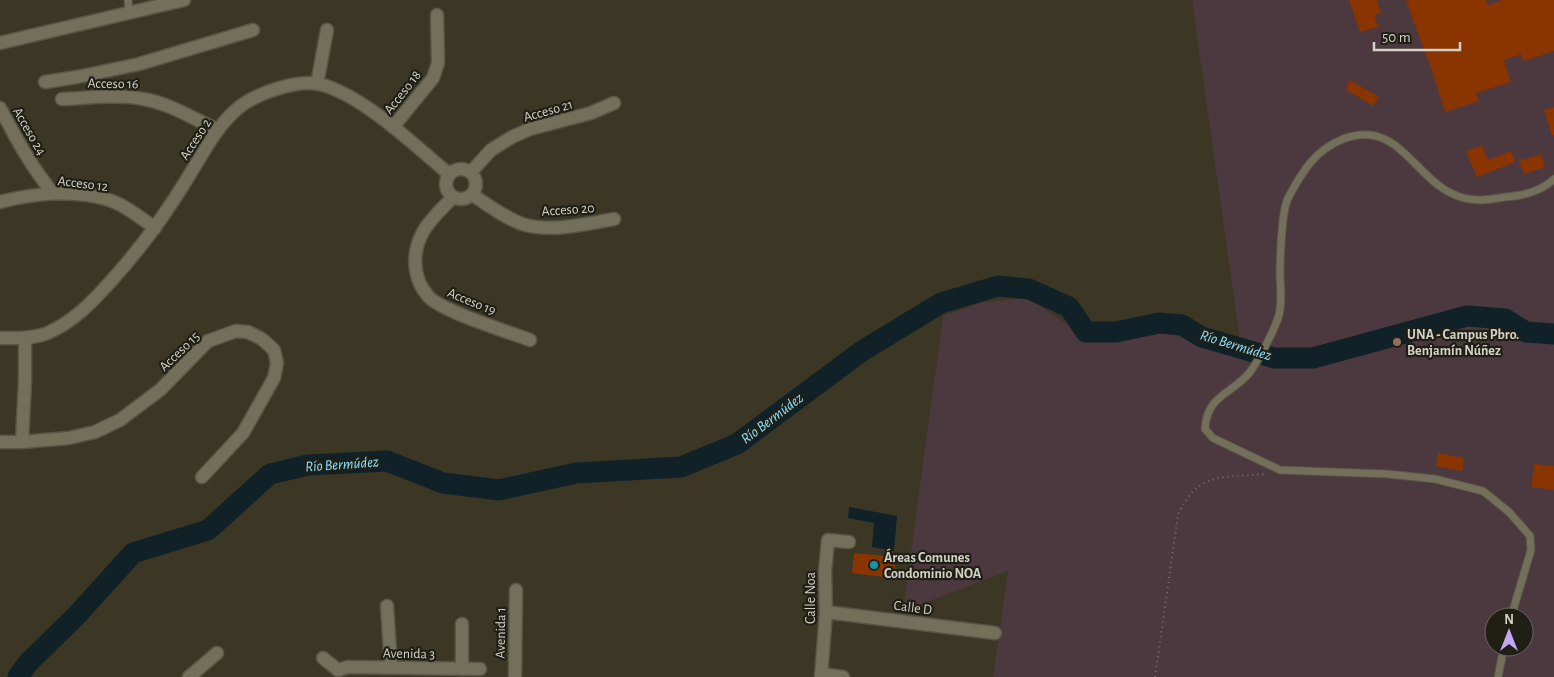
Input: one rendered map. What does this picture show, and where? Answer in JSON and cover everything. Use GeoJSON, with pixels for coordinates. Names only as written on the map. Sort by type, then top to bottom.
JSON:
{"type":"FeatureCollection","features":[{"type":"Feature","properties":{"kind":"street"},"geometry":{"type":"LineString","coordinates":[[0,43],[184,0]]}},
{"type":"Feature","properties":{"kind":"street","name":"Acceso 18"},"geometry":{"type":"LineString","coordinates":[[392,127],[432,78],[438,63],[437,15]]}},
{"type":"Feature","properties":{"kind":"street"},"geometry":{"type":"LineString","coordinates":[[46,82],[77,78],[139,64],[252,30]]}},
{"type":"Feature","properties":{"kind":"street"},"geometry":{"type":"LineString","coordinates":[[317,84],[327,30]]}},
{"type":"Feature","properties":{"kind":"street"},"geometry":{"type":"LineString","coordinates":[[77,78],[82,98]]}},
{"type":"Feature","properties":{"kind":"street","name":"Acceso 2"},"geometry":{"type":"LineString","coordinates":[[0,338],[25,338],[44,334],[65,324],[88,306],[131,259],[156,228],[218,130],[236,109],[251,98],[271,90],[317,84],[340,91],[360,103],[392,127],[449,174]]}},
{"type":"Feature","properties":{"kind":"street","name":"Acceso 16"},"geometry":{"type":"LineString","coordinates":[[62,99],[126,96],[145,99],[166,105],[218,130]]}},
{"type":"Feature","properties":{"kind":"street","name":"Acceso 21"},"geometry":{"type":"LineString","coordinates":[[471,172],[491,150],[512,137],[530,129],[591,113],[614,103]]}},
{"type":"Feature","properties":{"kind":"street","name":"Acceso 24"},"geometry":{"type":"LineString","coordinates":[[0,108],[24,153],[53,193]]}},
{"type":"Feature","properties":{"kind":"street"},"geometry":{"type":"LineString","coordinates":[[462,168],[471,172],[475,176],[477,186],[472,195],[463,199],[453,197],[446,189],[449,174],[462,168]]}},
{"type":"Feature","properties":{"kind":"street","name":"Acceso 12"},"geometry":{"type":"LineString","coordinates":[[0,202],[53,193],[94,196],[113,201],[156,228]]}},
{"type":"Feature","properties":{"kind":"street","name":"Acceso 20"},"geometry":{"type":"LineString","coordinates":[[472,195],[502,215],[524,225],[550,228],[585,225],[614,219]]}},
{"type":"Feature","properties":{"kind":"street","name":"Acceso 19"},"geometry":{"type":"LineString","coordinates":[[453,197],[424,230],[417,245],[414,263],[419,284],[428,298],[443,307],[530,340]]}},
{"type":"Feature","properties":{"kind":"street","name":"Acceso 15"},"geometry":{"type":"LineString","coordinates":[[22,442],[69,438],[95,432],[120,420],[160,390],[208,341],[236,331],[248,332],[262,339],[274,350],[277,363],[274,378],[243,433],[202,477]]}},
{"type":"Feature","properties":{"kind":"street"},"geometry":{"type":"LineString","coordinates":[[0,442],[22,442],[25,338]]}},
{"type":"Feature","properties":{"kind":"street","name":"Calle Noa"},"geometry":{"type":"LineString","coordinates":[[821,675],[826,612],[825,572],[828,540],[849,542]]}},
{"type":"Feature","properties":{"kind":"street","name":"Avenida 1"},"geometry":{"type":"LineString","coordinates":[[515,677],[516,590]]}},
{"type":"Feature","properties":{"kind":"street"},"geometry":{"type":"LineString","coordinates":[[387,606],[391,667]]}},
{"type":"Feature","properties":{"kind":"street","name":"Calle D"},"geometry":{"type":"LineString","coordinates":[[826,612],[995,633]]}},
{"type":"Feature","properties":{"kind":"street"},"geometry":{"type":"LineString","coordinates":[[462,624],[462,669]]}},
{"type":"Feature","properties":{"kind":"street"},"geometry":{"type":"LineString","coordinates":[[189,677],[217,653]]}},
{"type":"Feature","properties":{"kind":"street"},"geometry":{"type":"LineString","coordinates":[[323,658],[337,674]]}},
{"type":"Feature","properties":{"kind":"street","name":"Avenida 3"},"geometry":{"type":"LineString","coordinates":[[337,674],[348,667],[480,669]]}},
{"type":"Feature","properties":{"kind":"street"},"geometry":{"type":"LineString","coordinates":[[821,675],[843,677]]}},
{"type":"Feature","properties":{"kind":"lane"},"geometry":{"type":"LineString","coordinates":[[128,0],[129,14]]}},
{"type":"Feature","properties":{"kind":"lane"},"geometry":{"type":"LineString","coordinates":[[1514,607],[1531,550],[1530,536],[1509,512],[1483,491],[1435,479],[1387,474],[1280,470],[1213,438],[1205,429],[1206,418],[1212,404],[1250,373],[1274,329],[1281,300],[1281,238],[1286,204],[1298,180],[1316,154],[1334,142],[1352,136],[1372,134],[1386,138],[1402,150],[1431,180],[1451,193],[1477,200],[1512,197],[1538,190],[1548,186],[1554,179]]}},
{"type":"Feature","properties":{"kind":"lane"},"geometry":{"type":"LineString","coordinates":[[1498,677],[1502,657]]}},
{"type":"Feature","properties":{"kind":"path"},"geometry":{"type":"LineString","coordinates":[[1155,677],[1178,515],[1185,500],[1195,488],[1210,480],[1280,470]]}},
{"type":"Feature","properties":{"kind":"shaded area","name":"UNA - Campus Pbro. Benjamín Núñez"},"geometry":{"type":"Polygon","coordinates":[[[1192,0],[1554,0],[1554,677],[993,677],[1008,571],[903,611],[943,316],[984,302],[1028,298],[1085,337],[1114,337],[1160,328],[1180,331],[1201,346],[1242,355],[1192,0]]]}},
{"type":"Feature","properties":{"kind":"water"},"geometry":{"type":"Polygon","coordinates":[[[849,507],[897,516],[894,551],[872,547],[874,523],[848,518],[849,507]]]}},
{"type":"Feature","properties":{"kind":"building"},"geometry":{"type":"Polygon","coordinates":[[[1349,0],[1377,0],[1381,13],[1374,15],[1378,27],[1360,32],[1349,0]]]}},
{"type":"Feature","properties":{"kind":"building"},"geometry":{"type":"Polygon","coordinates":[[[1406,0],[1486,0],[1488,5],[1502,0],[1554,0],[1554,51],[1523,61],[1521,54],[1504,60],[1511,82],[1476,93],[1479,101],[1445,112],[1429,61],[1406,0]]]}},
{"type":"Feature","properties":{"kind":"building"},"geometry":{"type":"Polygon","coordinates":[[[1350,80],[1379,97],[1373,106],[1345,89],[1350,80]]]}},
{"type":"Feature","properties":{"kind":"building"},"geometry":{"type":"Polygon","coordinates":[[[1554,107],[1554,135],[1552,135],[1544,110],[1554,107]]]}},
{"type":"Feature","properties":{"kind":"building"},"geometry":{"type":"Polygon","coordinates":[[[1482,145],[1488,160],[1511,151],[1515,162],[1477,177],[1466,151],[1482,145]]]}},
{"type":"Feature","properties":{"kind":"building"},"geometry":{"type":"Polygon","coordinates":[[[1541,154],[1545,167],[1524,174],[1519,161],[1541,154]]]}},
{"type":"Feature","properties":{"kind":"building"},"geometry":{"type":"Polygon","coordinates":[[[1438,453],[1464,458],[1462,471],[1436,466],[1438,453]]]}},
{"type":"Feature","properties":{"kind":"building"},"geometry":{"type":"Polygon","coordinates":[[[1534,464],[1554,466],[1554,490],[1531,487],[1534,464]]]}},
{"type":"Feature","properties":{"kind":"building","name":"Áreas Comunes Condominio NOA"},"geometry":{"type":"Polygon","coordinates":[[[854,553],[896,557],[893,578],[852,573],[854,553]]]}},
{"type":"Feature","properties":{"kind":"waterway","name":"Río Bermúdez"},"geometry":{"type":"LineString","coordinates":[[18,677],[27,664],[77,615],[133,553],[208,530],[270,474],[308,465],[387,461],[443,483],[499,490],[576,473],[681,467],[737,444],[862,351],[941,303],[998,286],[1029,289],[1069,307],[1086,332],[1116,332],[1159,323],[1182,325],[1202,337],[1274,358],[1313,358],[1467,316],[1505,319],[1526,332],[1554,334]]}},
{"type":"Feature","properties":{"kind":"place","name":"UNA - Campus Pbro. Benjamín Núñez"},"geometry":{"type":"Point","coordinates":[1397,342]}},
{"type":"Feature","properties":{"kind":"place","name":"Áreas Comunes Condominio NOA"},"geometry":{"type":"Point","coordinates":[874,565]}}]}
